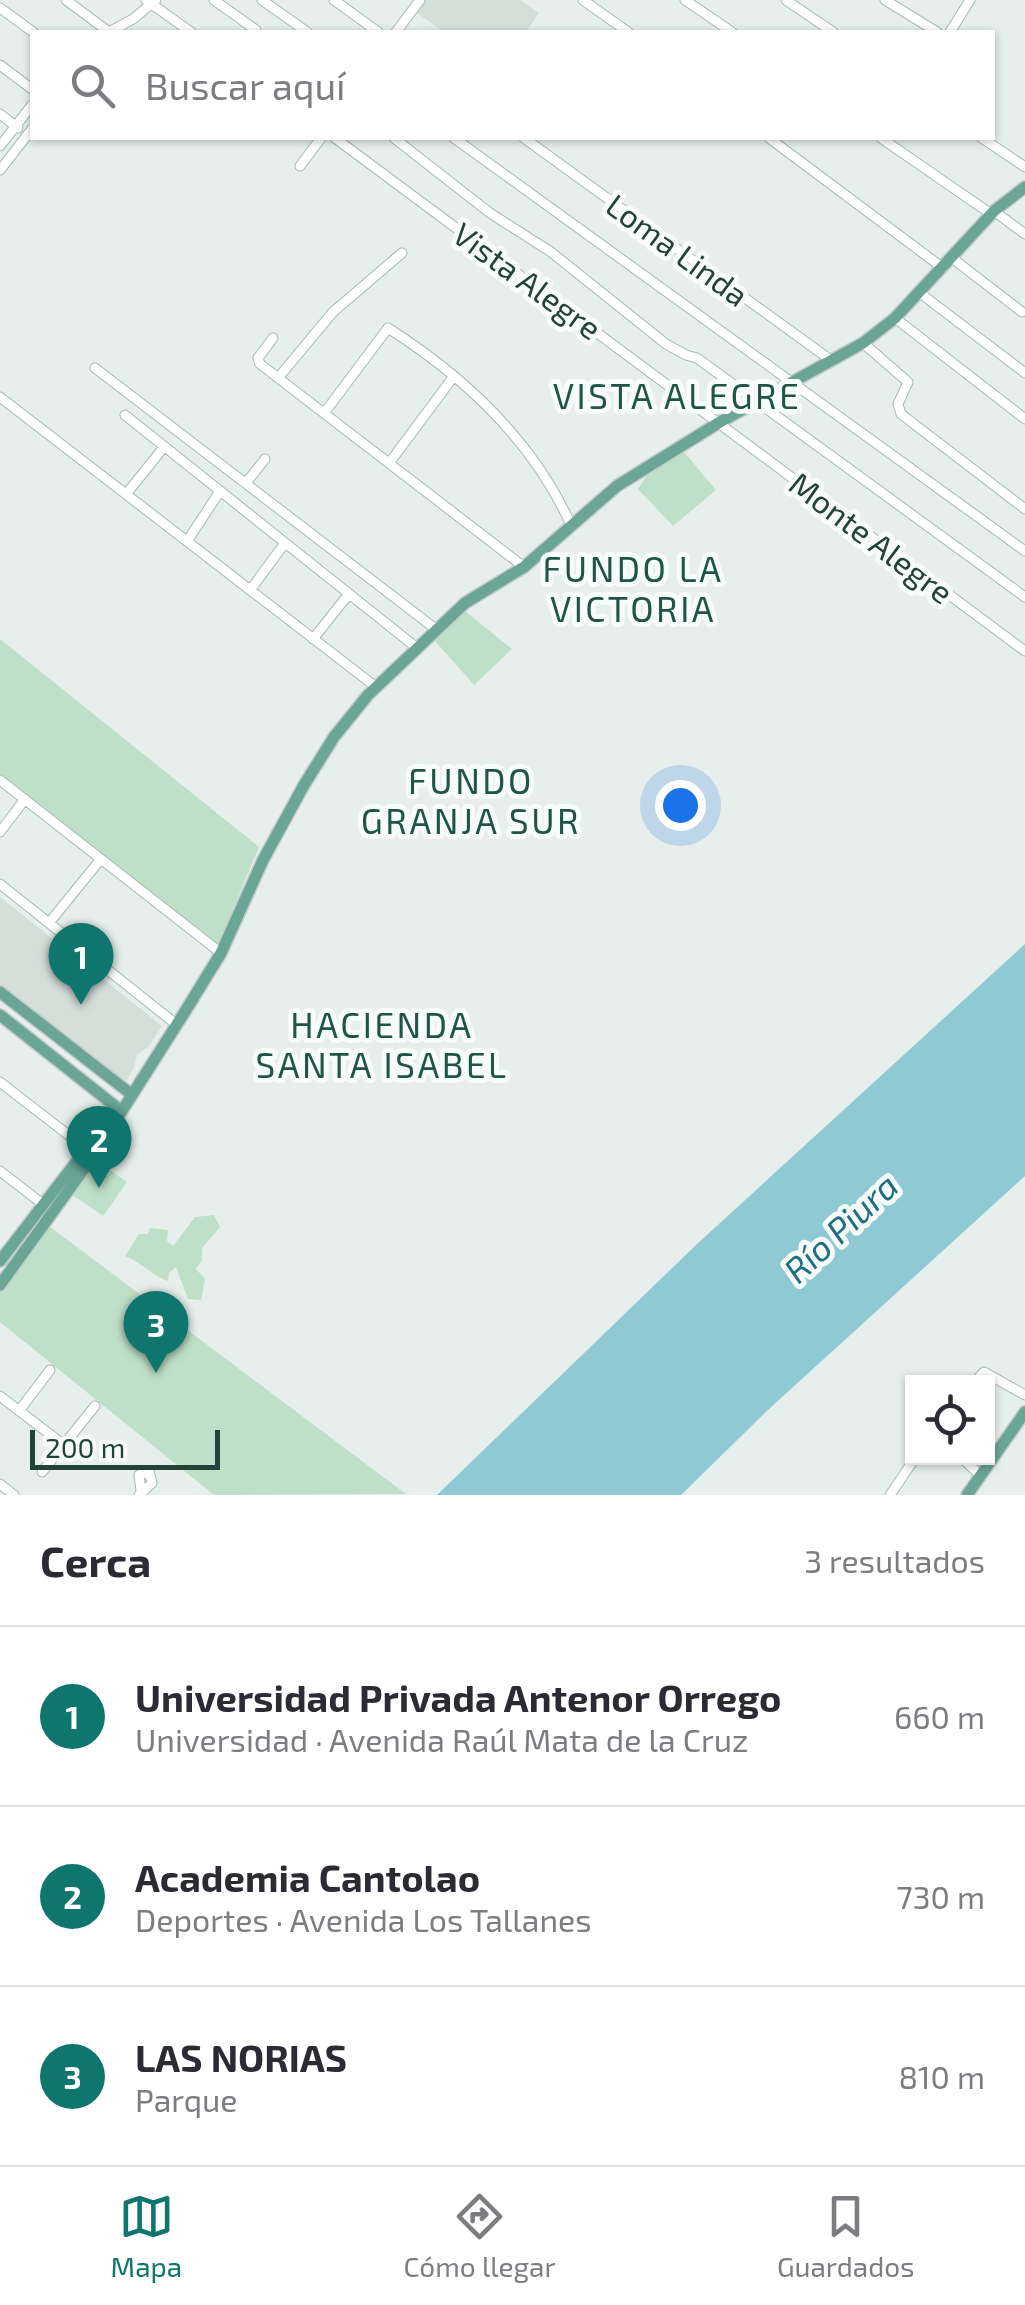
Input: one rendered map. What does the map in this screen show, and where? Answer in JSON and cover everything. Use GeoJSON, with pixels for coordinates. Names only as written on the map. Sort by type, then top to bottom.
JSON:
{"type":"FeatureCollection","features":[{"type":"Feature","properties":{"kind":"main road"},"geometry":{"type":"LineString","coordinates":[[0,1285],[177,1025],[221,954],[263,860],[304,785],[334,737],[376,687],[465,603],[524,567],[618,486],[720,422],[863,343],[920,293],[992,212],[1025,188]]}},
{"type":"Feature","properties":{"kind":"main road"},"geometry":{"type":"LineString","coordinates":[[0,992],[131,1094]]}},
{"type":"Feature","properties":{"kind":"main road"},"geometry":{"type":"LineString","coordinates":[[0,1016],[117,1114]]}},
{"type":"Feature","properties":{"kind":"main road"},"geometry":{"type":"LineString","coordinates":[[0,1261],[90,1152]]}},
{"type":"Feature","properties":{"kind":"main road"},"geometry":{"type":"LineString","coordinates":[[967,1495],[1025,1412]]}},
{"type":"Feature","properties":{"kind":"street"},"geometry":{"type":"LineString","coordinates":[[66,0],[88,16],[93,28]]}},
{"type":"Feature","properties":{"kind":"street"},"geometry":{"type":"LineString","coordinates":[[214,0],[256,30]]}},
{"type":"Feature","properties":{"kind":"street"},"geometry":{"type":"LineString","coordinates":[[262,0],[304,30]]}},
{"type":"Feature","properties":{"kind":"street"},"geometry":{"type":"LineString","coordinates":[[334,0],[375,30]]}},
{"type":"Feature","properties":{"kind":"street"},"geometry":{"type":"LineString","coordinates":[[398,30],[420,0]]}},
{"type":"Feature","properties":{"kind":"street"},"geometry":{"type":"LineString","coordinates":[[583,0],[625,30]]}},
{"type":"Feature","properties":{"kind":"street"},"geometry":{"type":"LineString","coordinates":[[686,0],[729,30]]}},
{"type":"Feature","properties":{"kind":"street"},"geometry":{"type":"LineString","coordinates":[[786,0],[830,30]]}},
{"type":"Feature","properties":{"kind":"street"},"geometry":{"type":"LineString","coordinates":[[885,0],[933,30]]}},
{"type":"Feature","properties":{"kind":"street"},"geometry":{"type":"LineString","coordinates":[[951,30],[970,0]]}},
{"type":"Feature","properties":{"kind":"street"},"geometry":{"type":"LineString","coordinates":[[112,30],[151,1],[188,30]]}},
{"type":"Feature","properties":{"kind":"street"},"geometry":{"type":"LineString","coordinates":[[0,8],[30,30]]}},
{"type":"Feature","properties":{"kind":"street"},"geometry":{"type":"LineString","coordinates":[[0,65],[30,88]]}},
{"type":"Feature","properties":{"kind":"street"},"geometry":{"type":"LineString","coordinates":[[0,170],[3,152],[30,108]]}},
{"type":"Feature","properties":{"kind":"street"},"geometry":{"type":"LineString","coordinates":[[1,116],[30,132]]}},
{"type":"Feature","properties":{"kind":"street"},"geometry":{"type":"LineString","coordinates":[[3,152],[30,132]]}},
{"type":"Feature","properties":{"kind":"street"},"geometry":{"type":"LineString","coordinates":[[300,166],[319,140]]}},
{"type":"Feature","properties":{"kind":"street","name":"Vista Alegre"},"geometry":{"type":"LineString","coordinates":[[338,140],[720,422]]}},
{"type":"Feature","properties":{"kind":"street"},"geometry":{"type":"LineString","coordinates":[[397,140],[490,213],[551,252],[666,344],[698,358],[1025,597]]}},
{"type":"Feature","properties":{"kind":"street"},"geometry":{"type":"LineString","coordinates":[[457,140],[1025,551]]}},
{"type":"Feature","properties":{"kind":"street","name":"Loma Linda"},"geometry":{"type":"LineString","coordinates":[[527,140],[832,362]]}},
{"type":"Feature","properties":{"kind":"street"},"geometry":{"type":"LineString","coordinates":[[772,140],[1022,312]]}},
{"type":"Feature","properties":{"kind":"street"},"geometry":{"type":"LineString","coordinates":[[885,140],[1025,234]]}},
{"type":"Feature","properties":{"kind":"street"},"geometry":{"type":"LineString","coordinates":[[985,140],[1025,167]]}},
{"type":"Feature","properties":{"kind":"street"},"geometry":{"type":"LineString","coordinates":[[278,378],[333,312],[402,253]]}},
{"type":"Feature","properties":{"kind":"street"},"geometry":{"type":"LineString","coordinates":[[920,293],[1025,372]]}},
{"type":"Feature","properties":{"kind":"street"},"geometry":{"type":"LineString","coordinates":[[895,318],[1025,420]]}},
{"type":"Feature","properties":{"kind":"street"},"geometry":{"type":"LineString","coordinates":[[325,412],[388,328],[472,390],[549,481],[571,525]]}},
{"type":"Feature","properties":{"kind":"street"},"geometry":{"type":"LineString","coordinates":[[272,338],[258,362],[524,567]]}},
{"type":"Feature","properties":{"kind":"street"},"geometry":{"type":"LineString","coordinates":[[863,343],[908,382],[898,404],[902,414],[1025,509]]}},
{"type":"Feature","properties":{"kind":"street"},"geometry":{"type":"LineString","coordinates":[[95,368],[437,630]]}},
{"type":"Feature","properties":{"kind":"street"},"geometry":{"type":"LineString","coordinates":[[390,462],[454,376]]}},
{"type":"Feature","properties":{"kind":"street"},"geometry":{"type":"LineString","coordinates":[[0,397],[376,687]]}},
{"type":"Feature","properties":{"kind":"street"},"geometry":{"type":"LineString","coordinates":[[125,415],[417,648]]}},
{"type":"Feature","properties":{"kind":"street","name":"Monte Alegre"},"geometry":{"type":"LineString","coordinates":[[720,422],[1025,651]]}},
{"type":"Feature","properties":{"kind":"street"},"geometry":{"type":"LineString","coordinates":[[127,493],[164,447]]}},
{"type":"Feature","properties":{"kind":"street"},"geometry":{"type":"LineString","coordinates":[[246,483],[265,458]]}},
{"type":"Feature","properties":{"kind":"street"},"geometry":{"type":"LineString","coordinates":[[188,540],[220,491]]}},
{"type":"Feature","properties":{"kind":"street"},"geometry":{"type":"LineString","coordinates":[[251,590],[285,543]]}},
{"type":"Feature","properties":{"kind":"street"},"geometry":{"type":"LineString","coordinates":[[313,639],[348,594]]}},
{"type":"Feature","properties":{"kind":"street"},"geometry":{"type":"LineString","coordinates":[[0,780],[221,954]]}},
{"type":"Feature","properties":{"kind":"street"},"geometry":{"type":"LineString","coordinates":[[0,832],[25,799]]}},
{"type":"Feature","properties":{"kind":"street"},"geometry":{"type":"LineString","coordinates":[[49,922],[100,860]]}},
{"type":"Feature","properties":{"kind":"street"},"geometry":{"type":"LineString","coordinates":[[0,884],[177,1025]]}},
{"type":"Feature","properties":{"kind":"street"},"geometry":{"type":"LineString","coordinates":[[0,1082],[90,1152]]}},
{"type":"Feature","properties":{"kind":"street"},"geometry":{"type":"LineString","coordinates":[[0,1171],[44,1205]]}},
{"type":"Feature","properties":{"kind":"street"},"geometry":{"type":"LineString","coordinates":[[19,1410],[50,1370]]}},
{"type":"Feature","properties":{"kind":"street"},"geometry":{"type":"LineString","coordinates":[[995,1378],[1025,1394]]}},
{"type":"Feature","properties":{"kind":"street"},"geometry":{"type":"LineString","coordinates":[[0,1396],[64,1445]]}},
{"type":"Feature","properties":{"kind":"street"},"geometry":{"type":"LineString","coordinates":[[42,1472],[96,1406]]}},
{"type":"Feature","properties":{"kind":"street"},"geometry":{"type":"LineString","coordinates":[[890,1495],[909,1465]]}},
{"type":"Feature","properties":{"kind":"street"},"geometry":{"type":"LineString","coordinates":[[969,1465],[980,1475]]}},
{"type":"Feature","properties":{"kind":"street"},"geometry":{"type":"LineString","coordinates":[[0,1484],[14,1495]]}},
{"type":"Feature","properties":{"kind":"shaded area"},"geometry":{"type":"Polygon","coordinates":[[[425,0],[520,0],[539,13],[527,30],[441,30],[416,12],[425,0]]]}},
{"type":"Feature","properties":{"kind":"shaded area"},"geometry":{"type":"Polygon","coordinates":[[[0,897],[162,1026],[149,1046],[137,1055],[125,1083],[0,985],[0,897]]]}},
{"type":"Feature","properties":{"kind":"green space"},"geometry":{"type":"Polygon","coordinates":[[[684,452],[716,490],[673,526],[638,489],[648,474],[684,452]]]}},
{"type":"Feature","properties":{"kind":"green space"},"geometry":{"type":"Polygon","coordinates":[[[465,611],[512,649],[474,685],[435,641],[465,611]]]}},
{"type":"Feature","properties":{"kind":"green space"},"geometry":{"type":"Polygon","coordinates":[[[0,639],[259,847],[217,947],[0,775],[0,639]]]}},
{"type":"Feature","properties":{"kind":"green space"},"geometry":{"type":"Polygon","coordinates":[[[95,1159],[127,1182],[103,1216],[71,1194],[95,1159]]]}},
{"type":"Feature","properties":{"kind":"green space"},"geometry":{"type":"Polygon","coordinates":[[[214,1215],[220,1227],[202,1248],[202,1260],[196,1269],[205,1279],[201,1300],[188,1299],[176,1267],[169,1273],[168,1281],[125,1256],[139,1234],[148,1234],[150,1228],[168,1230],[167,1241],[173,1246],[195,1217],[214,1215]]]}},
{"type":"Feature","properties":{"kind":"green space"},"geometry":{"type":"Polygon","coordinates":[[[49,1226],[406,1494],[214,1495],[0,1322],[0,1293],[49,1226]]]}},
{"type":"Feature","properties":{"kind":"water","name":"Río Piura"},"geometry":{"type":"Polygon","coordinates":[[[1025,944],[1025,1176],[770,1408],[681,1495],[437,1495],[696,1245],[1025,944]]]}},
{"type":"Feature","properties":{"kind":"place","name":"Universidad Privada Antenor Orrego"},"geometry":{"type":"Point","coordinates":[81,1005]}},
{"type":"Feature","properties":{"kind":"place","name":"Academia Cantolao"},"geometry":{"type":"Point","coordinates":[99,1188]}},
{"type":"Feature","properties":{"kind":"place","name":"LAS NORIAS"},"geometry":{"type":"Point","coordinates":[156,1373]}},
{"type":"Feature","properties":{"kind":"district","name":"VISTA ALEGRE"},"geometry":{"type":"Point","coordinates":[677,395]}},
{"type":"Feature","properties":{"kind":"district","name":"FUNDO LA VICTORIA"},"geometry":{"type":"Point","coordinates":[633,588]}},
{"type":"Feature","properties":{"kind":"district","name":"FUNDO GRANJA SUR"},"geometry":{"type":"Point","coordinates":[471,800]}},
{"type":"Feature","properties":{"kind":"district","name":"HACIENDA SANTA ISABEL"},"geometry":{"type":"Point","coordinates":[382,1044]}}]}
